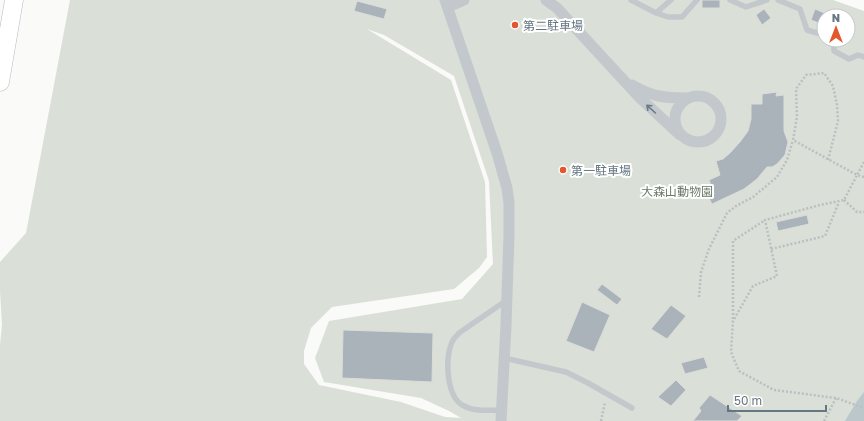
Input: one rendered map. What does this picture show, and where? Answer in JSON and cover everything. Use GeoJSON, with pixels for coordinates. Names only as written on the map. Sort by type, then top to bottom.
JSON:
{"type":"FeatureCollection","features":[{"type":"Feature","properties":{"kind":"highway"},"geometry":{"type":"LineString","coordinates":[[0,82],[14,0]]}},
{"type":"Feature","properties":{"kind":"street"},"geometry":{"type":"LineString","coordinates":[[464,0],[447,3],[497,153],[507,188],[508,235],[501,416]]}},
{"type":"Feature","properties":{"kind":"street"},"geometry":{"type":"LineString","coordinates":[[546,0],[557,8],[640,98],[680,135],[686,139],[693,142],[701,142],[708,140],[715,135],[721,120],[717,105],[712,100],[704,96],[696,95],[682,100],[674,113],[674,121],[680,135]]}},
{"type":"Feature","properties":{"kind":"street"},"geometry":{"type":"LineString","coordinates":[[625,81],[646,93],[656,96],[667,98],[687,98]]}},
{"type":"Feature","properties":{"kind":"lane"},"geometry":{"type":"LineString","coordinates":[[631,0],[656,13],[668,17],[682,17],[697,0]]}},
{"type":"Feature","properties":{"kind":"lane"},"geometry":{"type":"LineString","coordinates":[[656,13],[671,0]]}},
{"type":"Feature","properties":{"kind":"lane"},"geometry":{"type":"LineString","coordinates":[[730,0],[746,6],[767,0]]}},
{"type":"Feature","properties":{"kind":"lane"},"geometry":{"type":"LineString","coordinates":[[778,0],[800,9],[807,30],[816,33]]}},
{"type":"Feature","properties":{"kind":"lane"},"geometry":{"type":"LineString","coordinates":[[834,48],[834,51],[849,58],[858,55],[864,57]]}},
{"type":"Feature","properties":{"kind":"lane"},"geometry":{"type":"LineString","coordinates":[[501,416],[464,407],[453,396],[448,369],[450,350],[453,341],[459,333],[506,300]]}},
{"type":"Feature","properties":{"kind":"lane"},"geometry":{"type":"LineString","coordinates":[[504,358],[566,372],[632,408]]}},
{"type":"Feature","properties":{"kind":"path"},"geometry":{"type":"LineString","coordinates":[[699,297],[701,272],[709,249],[727,213],[736,206],[753,197],[777,177],[787,160],[793,140],[797,117],[796,89],[806,75],[824,73],[833,86],[837,104],[838,121],[828,160]]}},
{"type":"Feature","properties":{"kind":"path"},"geometry":{"type":"LineString","coordinates":[[793,140],[828,160],[864,177]]}},
{"type":"Feature","properties":{"kind":"path"},"geometry":{"type":"LineString","coordinates":[[844,200],[864,162]]}},
{"type":"Feature","properties":{"kind":"path"},"geometry":{"type":"LineString","coordinates":[[844,200],[764,220],[733,241],[733,324],[731,352],[739,371],[774,390],[836,398],[864,408]]}},
{"type":"Feature","properties":{"kind":"path"},"geometry":{"type":"LineString","coordinates":[[844,200],[857,212],[864,212]]}},
{"type":"Feature","properties":{"kind":"path"},"geometry":{"type":"LineString","coordinates":[[771,249],[825,236],[839,201]]}},
{"type":"Feature","properties":{"kind":"path"},"geometry":{"type":"LineString","coordinates":[[733,324],[733,320],[753,286],[778,276],[764,220]]}},
{"type":"Feature","properties":{"kind":"path"},"geometry":{"type":"LineString","coordinates":[[601,421],[608,394]]}},
{"type":"Feature","properties":{"kind":"path"},"geometry":{"type":"LineString","coordinates":[[824,421],[836,398]]}},
{"type":"Feature","properties":{"kind":"green space","name":"大森山動物園"},"geometry":{"type":"Polygon","coordinates":[[[70,0],[833,0],[856,8],[816,8],[816,48],[856,48],[856,8],[864,11],[864,421],[0,421],[0,345],[2,325],[0,262],[26,233],[70,0]],[[367,29],[451,80],[485,182],[487,257],[479,268],[454,289],[332,307],[311,328],[304,351],[304,364],[319,385],[401,402],[445,417],[461,418],[421,398],[324,382],[315,358],[329,321],[462,299],[493,264],[489,181],[454,76],[384,35],[367,29]]]}},
{"type":"Feature","properties":{"kind":"shaded area"},"geometry":{"type":"Polygon","coordinates":[[[864,392],[864,421],[845,421],[857,401],[864,392]]]}},
{"type":"Feature","properties":{"kind":"building"},"geometry":{"type":"Polygon","coordinates":[[[702,0],[720,0],[720,8],[702,8],[702,0]]]}},
{"type":"Feature","properties":{"kind":"building"},"geometry":{"type":"Polygon","coordinates":[[[357,1],[387,9],[384,19],[354,11],[357,1]]]}},
{"type":"Feature","properties":{"kind":"building"},"geometry":{"type":"Polygon","coordinates":[[[764,9],[771,18],[762,25],[756,15],[764,9]]]}},
{"type":"Feature","properties":{"kind":"building"},"geometry":{"type":"Polygon","coordinates":[[[815,9],[816,22],[811,20],[815,9]]]}},
{"type":"Feature","properties":{"kind":"building"},"geometry":{"type":"Polygon","coordinates":[[[777,92],[776,96],[784,95],[784,131],[788,142],[785,155],[777,164],[772,167],[767,167],[757,179],[744,189],[712,204],[708,196],[714,194],[709,180],[720,175],[716,161],[723,159],[730,153],[748,131],[751,119],[751,104],[762,104],[762,94],[777,92]]]}},
{"type":"Feature","properties":{"kind":"building"},"geometry":{"type":"Polygon","coordinates":[[[807,215],[809,224],[778,231],[776,222],[807,215]]]}},
{"type":"Feature","properties":{"kind":"building"},"geometry":{"type":"Polygon","coordinates":[[[602,284],[622,299],[617,305],[597,290],[602,284]]]}},
{"type":"Feature","properties":{"kind":"building"},"geometry":{"type":"Polygon","coordinates":[[[582,302],[610,315],[594,352],[566,341],[582,302]]]}},
{"type":"Feature","properties":{"kind":"building"},"geometry":{"type":"Polygon","coordinates":[[[671,305],[686,316],[667,339],[651,329],[671,305]]]}},
{"type":"Feature","properties":{"kind":"building"},"geometry":{"type":"Polygon","coordinates":[[[343,330],[433,333],[432,382],[342,378],[343,330]]]}},
{"type":"Feature","properties":{"kind":"building"},"geometry":{"type":"Polygon","coordinates":[[[704,357],[708,368],[685,374],[681,363],[704,357]]]}},
{"type":"Feature","properties":{"kind":"building"},"geometry":{"type":"Polygon","coordinates":[[[676,380],[686,390],[671,406],[658,397],[676,380]]]}},
{"type":"Feature","properties":{"kind":"building"},"geometry":{"type":"Polygon","coordinates":[[[710,395],[742,416],[737,421],[693,421],[701,411],[699,408],[710,395]]]}},
{"type":"Feature","properties":{"kind":"place","name":"第二駐車場"},"geometry":{"type":"Point","coordinates":[515,25]}},
{"type":"Feature","properties":{"kind":"place","name":"第一駐車場"},"geometry":{"type":"Point","coordinates":[563,170]}}]}
